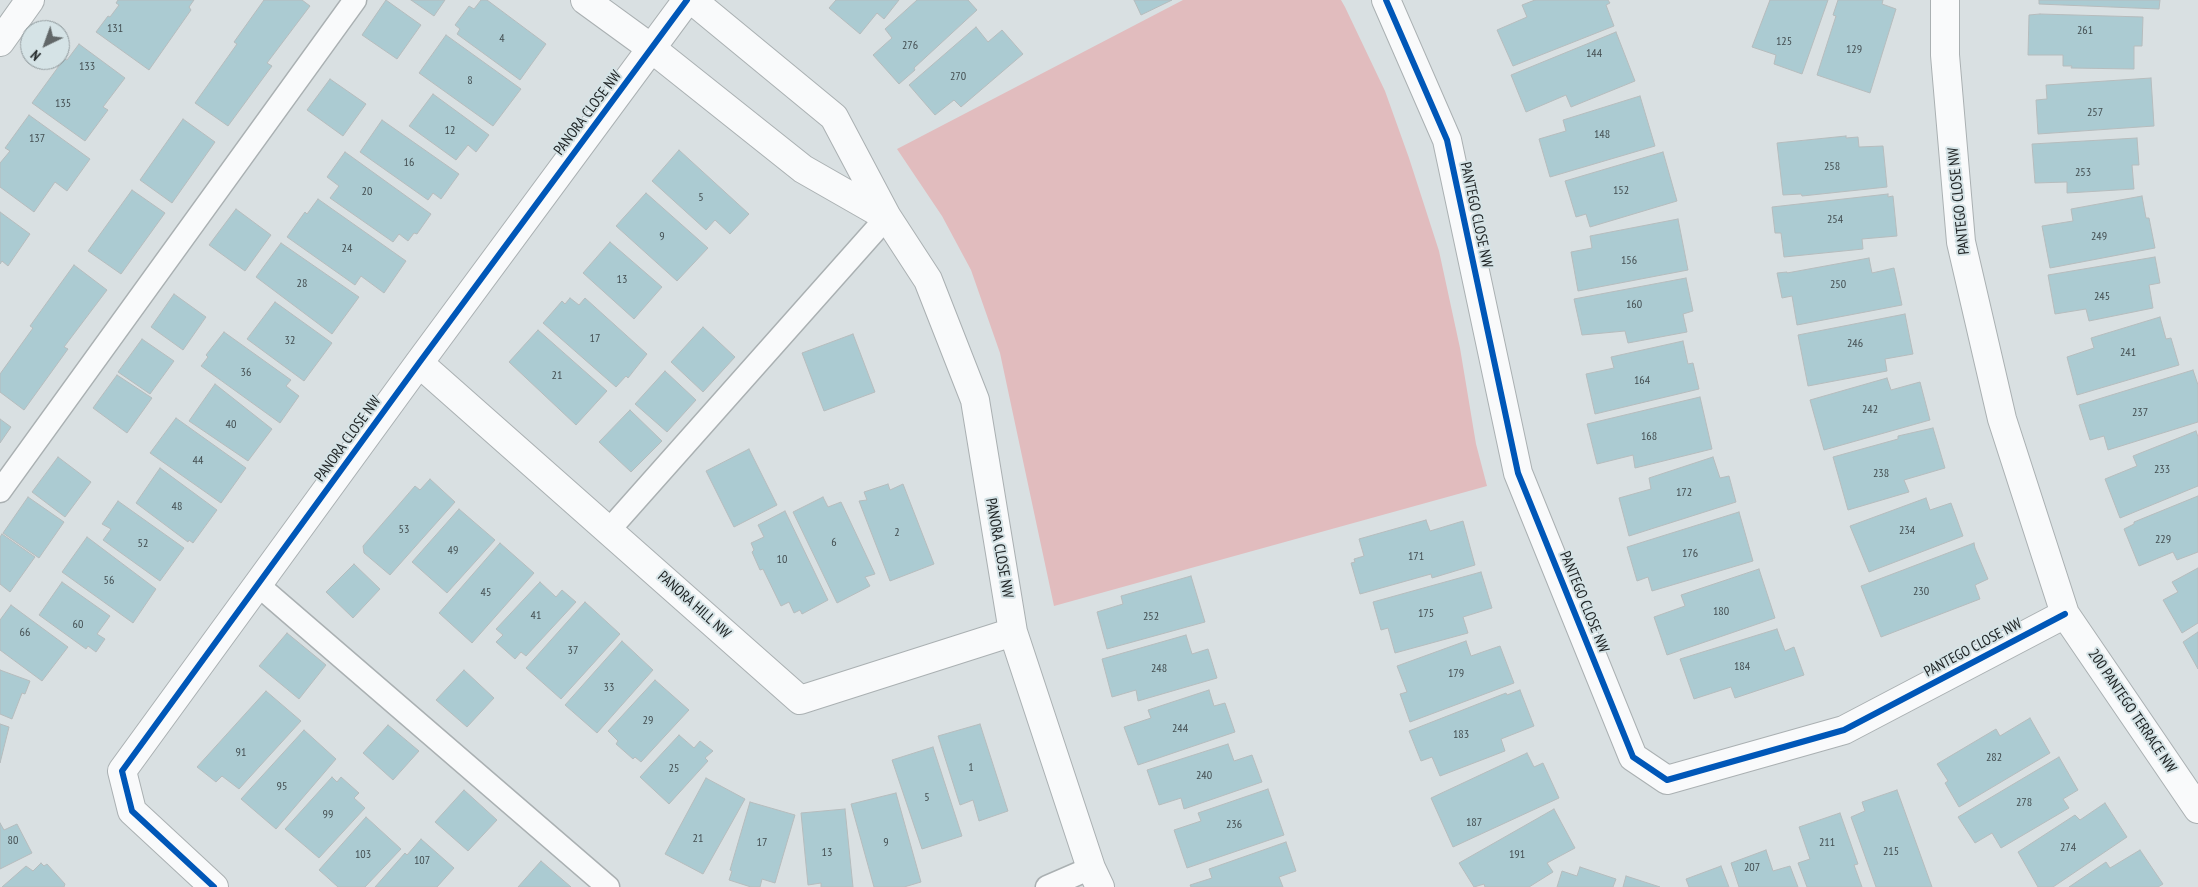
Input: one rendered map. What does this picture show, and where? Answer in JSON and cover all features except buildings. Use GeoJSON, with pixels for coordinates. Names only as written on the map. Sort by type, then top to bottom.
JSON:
{"type":"FeatureCollection","features":[{"type":"Feature","properties":{"kind":"street"},"geometry":{"type":"LineString","coordinates":[[0,42],[30,0]]}},
{"type":"Feature","properties":{"kind":"street","name":"PANORA CLOSE NW"},"geometry":{"type":"LineString","coordinates":[[585,0],[651,48],[803,168],[887,217]]}},
{"type":"Feature","properties":{"kind":"street","name":"PANORA CLOSE NW"},"geometry":{"type":"LineString","coordinates":[[214,887],[132,811],[122,771],[419,362],[686,0]]}},
{"type":"Feature","properties":{"kind":"street","name":"PANORA CLOSE NW"},"geometry":{"type":"LineString","coordinates":[[692,0],[834,117],[887,217],[928,280],[974,400],[1013,632],[1096,878]]}},
{"type":"Feature","properties":{"kind":"street","name":"PANTEGO CLOSE NW"},"geometry":{"type":"LineString","coordinates":[[1386,0],[1447,140],[1518,473],[1633,757],[1667,780],[1844,730],[2065,614],[2002,419],[1961,242],[1945,55],[1945,0]]}},
{"type":"Feature","properties":{"kind":"street","name":"PANORA HILL NW"},"geometry":{"type":"LineString","coordinates":[[419,362],[800,700],[1013,632]]}},
{"type":"Feature","properties":{"kind":"street","name":"200 PANTEGO TERRACE NW"},"geometry":{"type":"LineString","coordinates":[[2065,614],[2198,809]]}},
{"type":"Feature","properties":{"kind":"lane"},"geometry":{"type":"LineString","coordinates":[[0,491],[355,0]]}},
{"type":"Feature","properties":{"kind":"lane"},"geometry":{"type":"LineString","coordinates":[[609,530],[887,217]]}},
{"type":"Feature","properties":{"kind":"lane"},"geometry":{"type":"LineString","coordinates":[[258,585],[608,887]]}},
{"type":"Feature","properties":{"kind":"lane"},"geometry":{"type":"LineString","coordinates":[[1047,887],[1096,878]]}},
{"type":"Feature","properties":{"kind":"shaded area"},"geometry":{"type":"Polygon","coordinates":[[[1183,0],[1341,0],[1385,91],[1439,251],[1460,348],[1476,444],[1487,486],[1054,606],[1000,353],[971,270],[942,216],[897,149],[1183,0]]]}},
{"type":"Feature","properties":{"kind":"cycle path"},"geometry":{"type":"LineString","coordinates":[[214,887],[132,811],[122,771],[419,363],[687,0]]}},
{"type":"Feature","properties":{"kind":"cycle path"},"geometry":{"type":"LineString","coordinates":[[1386,0],[1447,140],[1518,473],[1633,757],[1667,780],[1844,730],[2065,614]]}}]}
